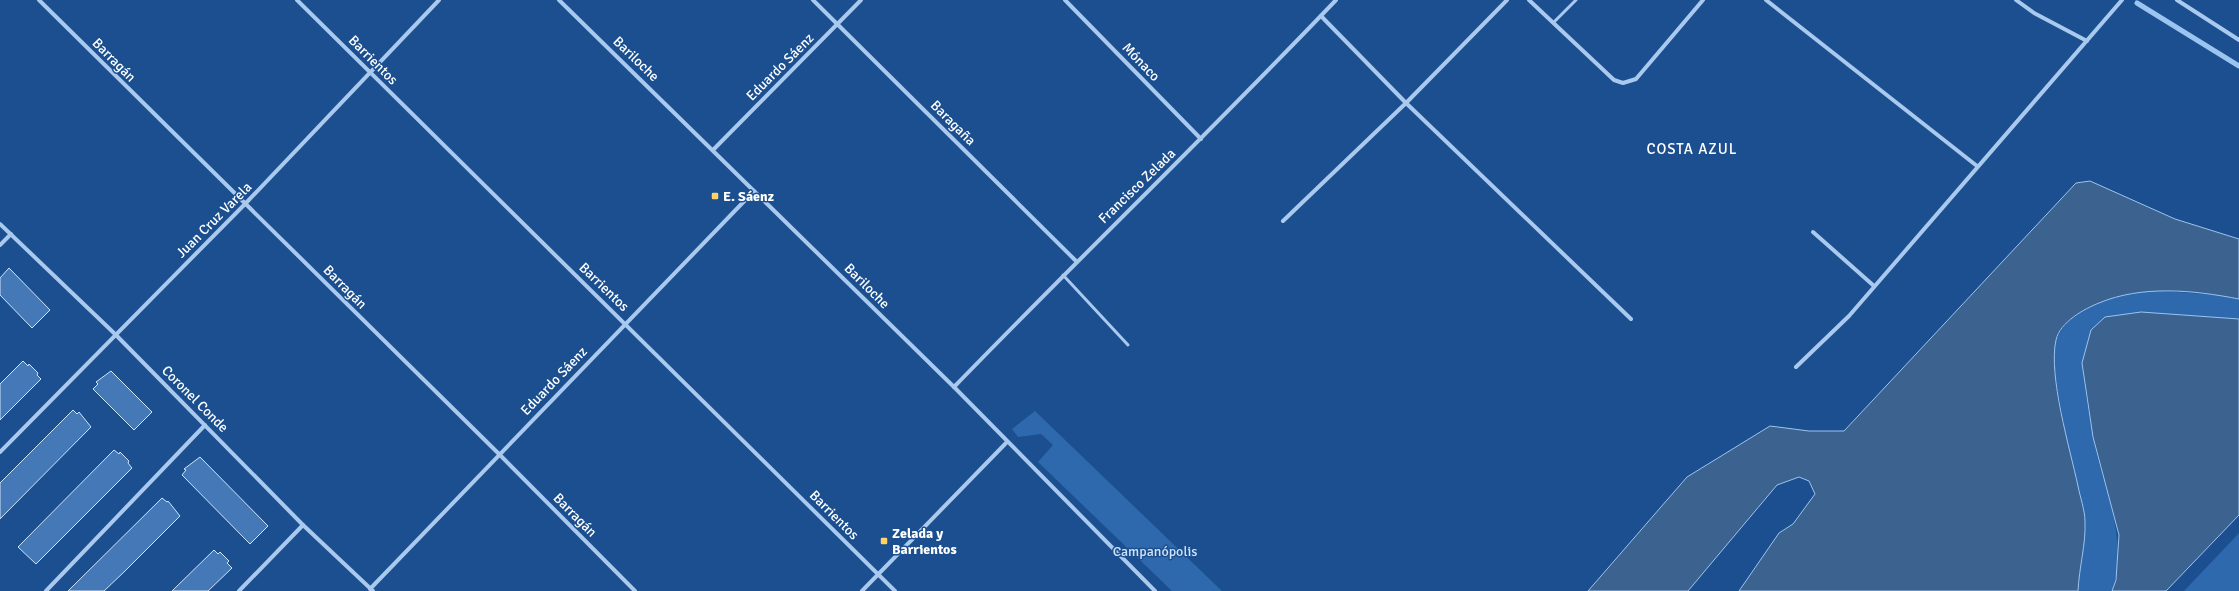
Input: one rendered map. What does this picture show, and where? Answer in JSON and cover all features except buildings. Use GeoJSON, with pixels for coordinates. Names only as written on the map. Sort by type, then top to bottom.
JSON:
{"type":"FeatureCollection","features":[{"type":"Feature","properties":{"kind":"street","name":"Barragán"},"geometry":{"type":"LineString","coordinates":[[38,0],[499,454],[635,591]]}},
{"type":"Feature","properties":{"kind":"street","name":"Barrientos"},"geometry":{"type":"LineString","coordinates":[[297,0],[895,591]]}},
{"type":"Feature","properties":{"kind":"street","name":"Juan Cruz Varela"},"geometry":{"type":"LineString","coordinates":[[0,452],[245,204],[371,74],[439,0]]}},
{"type":"Feature","properties":{"kind":"street","name":"Bariloche"},"geometry":{"type":"LineString","coordinates":[[559,0],[954,387],[1155,591]]}},
{"type":"Feature","properties":{"kind":"street","name":"Baragaña"},"geometry":{"type":"LineString","coordinates":[[813,0],[1076,261]]}},
{"type":"Feature","properties":{"kind":"street","name":"Eduardo Sáenz"},"geometry":{"type":"LineString","coordinates":[[713,150],[862,0]]}},
{"type":"Feature","properties":{"kind":"street","name":"Mónaco"},"geometry":{"type":"LineString","coordinates":[[1065,0],[1201,139]]}},
{"type":"Feature","properties":{"kind":"street"},"geometry":{"type":"LineString","coordinates":[[1283,221],[1406,103],[1507,0]]}},
{"type":"Feature","properties":{"kind":"street"},"geometry":{"type":"LineString","coordinates":[[1529,0],[1614,80],[1623,83],[1631,82],[1636,79],[1703,0]]}},
{"type":"Feature","properties":{"kind":"street"},"geometry":{"type":"LineString","coordinates":[[1766,0],[1977,166]]}},
{"type":"Feature","properties":{"kind":"street"},"geometry":{"type":"LineString","coordinates":[[2016,0],[2034,13],[2087,41]]}},
{"type":"Feature","properties":{"kind":"street"},"geometry":{"type":"LineString","coordinates":[[1796,367],[1849,316],[1977,166],[2122,0]]}},
{"type":"Feature","properties":{"kind":"street"},"geometry":{"type":"LineString","coordinates":[[2177,0],[2239,40]]}},
{"type":"Feature","properties":{"kind":"street","name":"Francisco Zelada"},"geometry":{"type":"LineString","coordinates":[[954,387],[1076,261],[1201,139],[1334,1]]}},
{"type":"Feature","properties":{"kind":"street"},"geometry":{"type":"LineString","coordinates":[[1321,16],[1406,103],[1632,319]]}},
{"type":"Feature","properties":{"kind":"street","name":"Eduardo Sáenz"},"geometry":{"type":"LineString","coordinates":[[371,590],[499,454],[754,191]]}},
{"type":"Feature","properties":{"kind":"street","name":"Coronel Conde"},"geometry":{"type":"LineString","coordinates":[[0,224],[115,334],[303,525],[371,590]]}},
{"type":"Feature","properties":{"kind":"street"},"geometry":{"type":"LineString","coordinates":[[1813,232],[1874,286]]}},
{"type":"Feature","properties":{"kind":"street"},"geometry":{"type":"LineString","coordinates":[[0,245],[11,234]]}},
{"type":"Feature","properties":{"kind":"street"},"geometry":{"type":"LineString","coordinates":[[46,591],[205,425]]}},
{"type":"Feature","properties":{"kind":"street"},"geometry":{"type":"LineString","coordinates":[[862,591],[877,573],[1007,442]]}},
{"type":"Feature","properties":{"kind":"street"},"geometry":{"type":"LineString","coordinates":[[239,591],[303,525]]}},
{"type":"Feature","properties":{"kind":"lane"},"geometry":{"type":"LineString","coordinates":[[1553,22],[1576,0]]}},
{"type":"Feature","properties":{"kind":"lane"},"geometry":{"type":"LineString","coordinates":[[1063,275],[1128,345]]}},
{"type":"Feature","properties":{"kind":"green space"},"geometry":{"type":"Polygon","coordinates":[[[2147,290],[2219,295],[2239,299],[2239,319],[2141,312],[2082,363],[2091,427],[2113,513],[2118,552],[2117,571],[2112,591],[2078,591],[2079,575],[2070,482],[2063,418],[2056,382],[2054,357],[2057,338],[2064,326],[2073,317],[2084,310],[2108,299],[2147,290]]]}},
{"type":"Feature","properties":{"kind":"green space","name":"Campanópolis"},"geometry":{"type":"Polygon","coordinates":[[[1035,411],[1222,591],[1172,591],[1038,462],[1053,445],[1041,434],[1018,437],[1012,429],[1035,411]]]}},
{"type":"Feature","properties":{"kind":"green space"},"geometry":{"type":"Polygon","coordinates":[[[2239,533],[2239,591],[2184,591],[2239,533]]]}},
{"type":"Feature","properties":{"kind":"shaded area"},"geometry":{"type":"Polygon","coordinates":[[[2090,181],[2175,219],[2239,239],[2239,299],[2204,293],[2168,291],[2150,291],[2115,297],[2099,303],[2073,317],[2058,333],[2054,355],[2057,392],[2085,517],[2085,530],[2078,591],[1739,591],[1779,533],[1793,524],[1815,494],[1809,481],[1799,477],[1777,485],[1688,591],[1588,591],[1687,477],[1770,426],[1809,431],[1844,431],[2076,183],[2090,181]]]}},
{"type":"Feature","properties":{"kind":"shaded area"},"geometry":{"type":"Polygon","coordinates":[[[2141,312],[2239,319],[2239,515],[2166,591],[2112,591],[2116,580],[2119,535],[2093,437],[2082,363],[2091,330],[2105,317],[2141,312]]]}},
{"type":"Feature","properties":{"kind":"waterway"},"geometry":{"type":"LineString","coordinates":[[2137,3],[2239,66]]}},
{"type":"Feature","properties":{"kind":"place","name":"E. Sáenz"},"geometry":{"type":"Point","coordinates":[715,196]}},
{"type":"Feature","properties":{"kind":"place","name":"Zelada y Barrientos"},"geometry":{"type":"Point","coordinates":[884,541]}},
{"type":"Feature","properties":{"kind":"district","name":"COSTA AZUL"},"geometry":{"type":"Point","coordinates":[1692,149]}}]}
